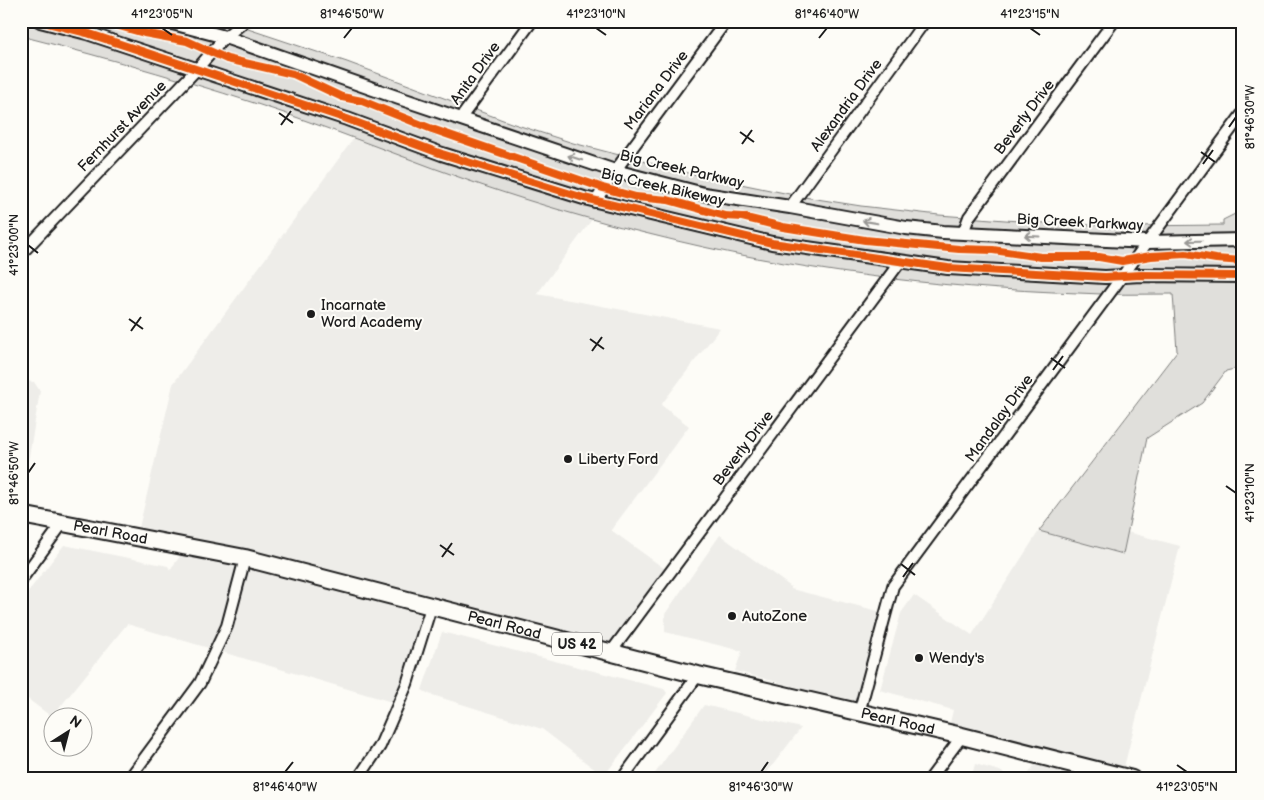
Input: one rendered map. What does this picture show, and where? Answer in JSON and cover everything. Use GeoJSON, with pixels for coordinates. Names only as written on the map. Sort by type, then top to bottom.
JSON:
{"type":"FeatureCollection","features":[{"type":"Feature","properties":{"kind":"main road","name":"Pearl Road"},"geometry":{"type":"LineString","coordinates":[[21,515],[245,558],[698,676],[962,736],[1132,779]]}},
{"type":"Feature","properties":{"kind":"street"},"geometry":{"type":"LineString","coordinates":[[40,21],[87,33],[347,119],[442,154],[595,202],[772,243],[948,268],[1105,278],[1122,276],[1243,276]]}},
{"type":"Feature","properties":{"kind":"street","name":"Big Creek Parkway"},"geometry":{"type":"LineString","coordinates":[[165,21],[225,37],[615,171],[704,194],[906,228],[963,233],[1148,242],[1243,240]]}},
{"type":"Feature","properties":{"kind":"street","name":"Fernhurst Avenue"},"geometry":{"type":"LineString","coordinates":[[21,254],[197,69],[225,37],[245,21]]}},
{"type":"Feature","properties":{"kind":"street","name":"Anita Drive"},"geometry":{"type":"LineString","coordinates":[[460,119],[532,21]]}},
{"type":"Feature","properties":{"kind":"street","name":"Mariana Drive"},"geometry":{"type":"LineString","coordinates":[[595,202],[615,171],[726,21]]}},
{"type":"Feature","properties":{"kind":"street","name":"Alexandria Drive"},"geometry":{"type":"LineString","coordinates":[[790,207],[925,21]]}},
{"type":"Feature","properties":{"kind":"street","name":"Beverly Drive"},"geometry":{"type":"LineString","coordinates":[[963,233],[969,217],[1114,21]]}},
{"type":"Feature","properties":{"kind":"street","name":"Mandalay Drive"},"geometry":{"type":"LineString","coordinates":[[858,713],[894,586],[1243,113]]}},
{"type":"Feature","properties":{"kind":"street","name":"Beverly Drive"},"geometry":{"type":"LineString","coordinates":[[611,652],[900,262]]}},
{"type":"Feature","properties":{"kind":"street"},"geometry":{"type":"LineString","coordinates":[[21,580],[62,524]]}},
{"type":"Feature","properties":{"kind":"street"},"geometry":{"type":"LineString","coordinates":[[129,779],[200,683],[227,626],[245,558]]}},
{"type":"Feature","properties":{"kind":"street"},"geometry":{"type":"LineString","coordinates":[[358,779],[380,746],[407,684],[431,608]]}},
{"type":"Feature","properties":{"kind":"street"},"geometry":{"type":"LineString","coordinates":[[622,779],[698,676]]}},
{"type":"Feature","properties":{"kind":"street"},"geometry":{"type":"LineString","coordinates":[[930,779],[962,736]]}},
{"type":"Feature","properties":{"kind":"shaded area"},"geometry":{"type":"Polygon","coordinates":[[[21,21],[224,21],[347,62],[511,123],[573,143],[692,174],[804,197],[861,206],[939,215],[1058,224],[1128,226],[1223,225],[1223,220],[1243,210],[1243,367],[1226,371],[1202,403],[1147,438],[1123,554],[1039,531],[1177,351],[1173,294],[1024,291],[917,282],[758,258],[653,235],[502,192],[314,123],[224,93],[21,36],[21,21]]]}},
{"type":"Feature","properties":{"kind":"shaded area"},"geometry":{"type":"Polygon","coordinates":[[[354,138],[536,203],[593,218],[537,294],[720,328],[661,405],[689,426],[611,530],[665,569],[608,645],[248,552],[139,528],[173,384],[354,138]]]}},
{"type":"Feature","properties":{"kind":"shaded area"},"geometry":{"type":"Polygon","coordinates":[[[25,381],[34,382],[40,391],[24,486],[21,486],[21,383],[25,381]]]}},
{"type":"Feature","properties":{"kind":"shaded area"},"geometry":{"type":"Polygon","coordinates":[[[1039,531],[1122,554],[1127,532],[1180,546],[1121,779],[1025,779],[1044,751],[949,727],[953,710],[880,690],[901,613],[914,595],[972,635],[1039,531]]]}},
{"type":"Feature","properties":{"kind":"shaded area"},"geometry":{"type":"Polygon","coordinates":[[[720,535],[791,587],[791,589],[882,612],[857,703],[735,671],[742,651],[665,632],[665,614],[720,535]]]}},
{"type":"Feature","properties":{"kind":"shaded area"},"geometry":{"type":"Polygon","coordinates":[[[64,545],[168,566],[170,570],[183,552],[256,567],[423,611],[406,669],[392,702],[127,624],[59,708],[42,708],[42,710],[21,694],[21,601],[64,545]]]}},
{"type":"Feature","properties":{"kind":"shaded area"},"geometry":{"type":"Polygon","coordinates":[[[442,632],[664,689],[667,693],[607,772],[597,771],[542,729],[429,694],[422,690],[442,632]]]}},
{"type":"Feature","properties":{"kind":"shaded area"},"geometry":{"type":"Polygon","coordinates":[[[704,705],[801,728],[762,779],[651,779],[704,705]]]}},
{"type":"Feature","properties":{"kind":"shaded area"},"geometry":{"type":"Polygon","coordinates":[[[975,764],[1000,771],[1012,779],[950,779],[955,772],[972,775],[975,764]]]}},
{"type":"Feature","properties":{"kind":"cycle path"},"geometry":{"type":"LineString","coordinates":[[40,21],[87,33],[347,119],[442,154],[584,198],[772,243],[948,268],[1105,277],[1141,275],[1243,276]]}},
{"type":"Feature","properties":{"kind":"cycle path","name":"Big Creek Bikeway"},"geometry":{"type":"LineString","coordinates":[[101,21],[144,33],[187,41],[227,59],[293,74],[342,97],[362,101],[432,129],[603,188],[636,197],[668,200],[725,216],[742,217],[783,227],[865,240],[959,249],[993,250],[1041,257],[1099,257],[1122,261],[1151,256],[1186,254],[1243,261]]}},
{"type":"Feature","properties":{"kind":"place","name":"Incarnate Word Academy"},"geometry":{"type":"Point","coordinates":[311,314]}},
{"type":"Feature","properties":{"kind":"place","name":"Liberty Ford"},"geometry":{"type":"Point","coordinates":[568,459]}},
{"type":"Feature","properties":{"kind":"place","name":"AutoZone"},"geometry":{"type":"Point","coordinates":[732,616]}},
{"type":"Feature","properties":{"kind":"place","name":"Wendy's"},"geometry":{"type":"Point","coordinates":[919,658]}}]}
